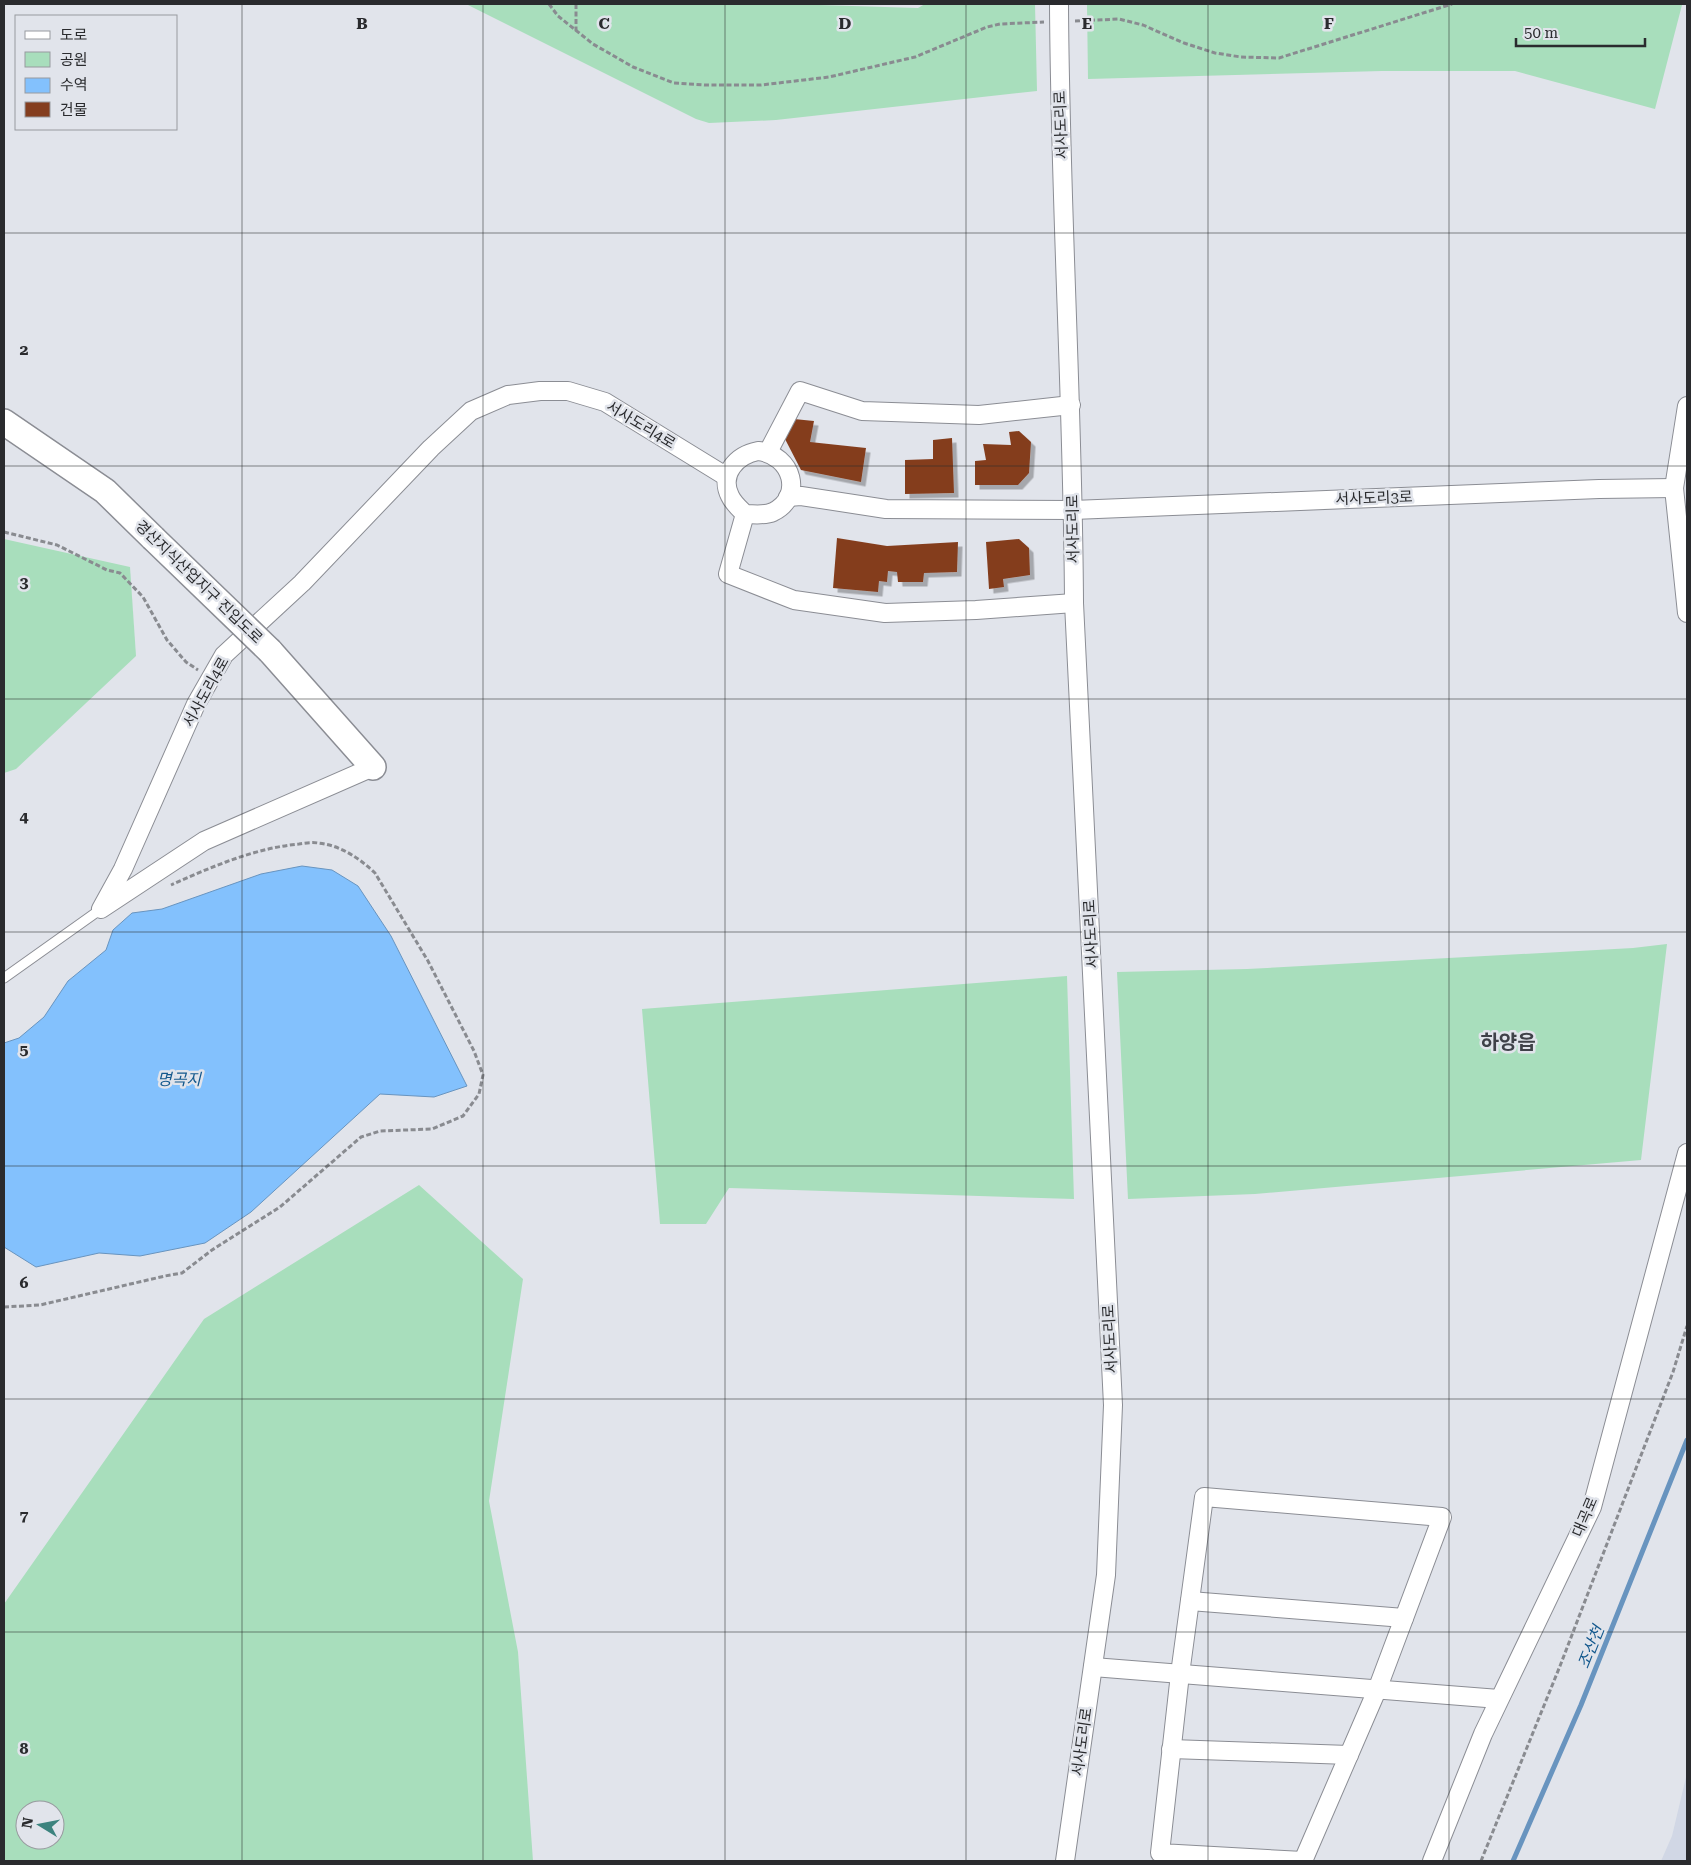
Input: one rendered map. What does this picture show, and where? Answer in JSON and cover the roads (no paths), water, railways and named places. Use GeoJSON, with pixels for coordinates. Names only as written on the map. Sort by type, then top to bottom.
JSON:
{"type":"FeatureCollection","features":[{"type":"Feature","properties":{"kind":"street","name":"서사도리로"},"geometry":{"type":"LineString","coordinates":[[1059,4],[1059,84],[1074,510],[1074,603],[1113,1405],[1106,1576],[1065,1861]]}},
{"type":"Feature","properties":{"kind":"street","name":"서사도리4로"},"geometry":{"type":"LineString","coordinates":[[101,909],[123,870],[196,704],[224,655],[302,583],[431,448],[471,411],[508,395],[568,390],[605,402],[728,476]]}},
{"type":"Feature","properties":{"kind":"street"},"geometry":{"type":"LineString","coordinates":[[768,452],[800,391],[862,411],[979,415],[1070,405]]}},
{"type":"Feature","properties":{"kind":"street"},"geometry":{"type":"LineString","coordinates":[[1687,406],[1674,488],[1687,613]]}},
{"type":"Feature","properties":{"kind":"street","name":"경산지식산업지구 진입도로"},"geometry":{"type":"LineString","coordinates":[[4,422],[105,491],[270,651],[374,767]]}},
{"type":"Feature","properties":{"kind":"street"},"geometry":{"type":"LineString","coordinates":[[768,452],[778,457],[786,465],[790,475],[791,486],[788,497],[773,512],[763,515],[745,514],[730,496],[727,486],[728,476],[731,467],[738,458],[747,453],[768,452]]}},
{"type":"Feature","properties":{"kind":"street","name":"서사도리3로"},"geometry":{"type":"LineString","coordinates":[[1074,510],[1599,489],[1674,488]]}},
{"type":"Feature","properties":{"kind":"street"},"geometry":{"type":"LineString","coordinates":[[788,497],[801,496],[886,509],[1074,510]]}},
{"type":"Feature","properties":{"kind":"street"},"geometry":{"type":"LineString","coordinates":[[745,514],[728,574],[794,600],[884,613],[976,610],[1074,603]]}},
{"type":"Feature","properties":{"kind":"street"},"geometry":{"type":"LineString","coordinates":[[101,909],[204,841],[374,767]]}},
{"type":"Feature","properties":{"kind":"street","name":"대곡로"},"geometry":{"type":"LineString","coordinates":[[1432,1861],[1483,1734],[1592,1507],[1687,1153]]}},
{"type":"Feature","properties":{"kind":"street"},"geometry":{"type":"LineString","coordinates":[[1204,1497],[1442,1517],[1377,1690],[1303,1861],[1160,1853],[1190,1601],[1204,1497]]}},
{"type":"Feature","properties":{"kind":"street"},"geometry":{"type":"LineString","coordinates":[[1190,1601],[1404,1618]]}},
{"type":"Feature","properties":{"kind":"street"},"geometry":{"type":"LineString","coordinates":[[1093,1667],[1499,1699]]}},
{"type":"Feature","properties":{"kind":"street"},"geometry":{"type":"LineString","coordinates":[[1171,1749],[1349,1755]]}},
{"type":"Feature","properties":{"kind":"lane"},"geometry":{"type":"LineString","coordinates":[[4,978],[101,909]]}},
{"type":"Feature","properties":{"kind":"water","name":"명곡지"},"geometry":{"type":"Polygon","coordinates":[[[302,866],[332,870],[358,886],[391,936],[467,1086],[434,1097],[380,1094],[251,1212],[205,1243],[140,1256],[99,1253],[36,1267],[4,1247],[4,1043],[19,1038],[44,1017],[68,981],[106,950],[113,930],[132,913],[162,909],[261,874],[302,866]]]}},
{"type":"Feature","properties":{"kind":"waterway","name":"조산천"},"geometry":{"type":"LineString","coordinates":[[1513,1861],[1581,1705],[1687,1440]]}},
{"type":"Feature","properties":{"kind":"district","name":"하양읍"},"geometry":{"type":"Point","coordinates":[1508,1042]}}]}
